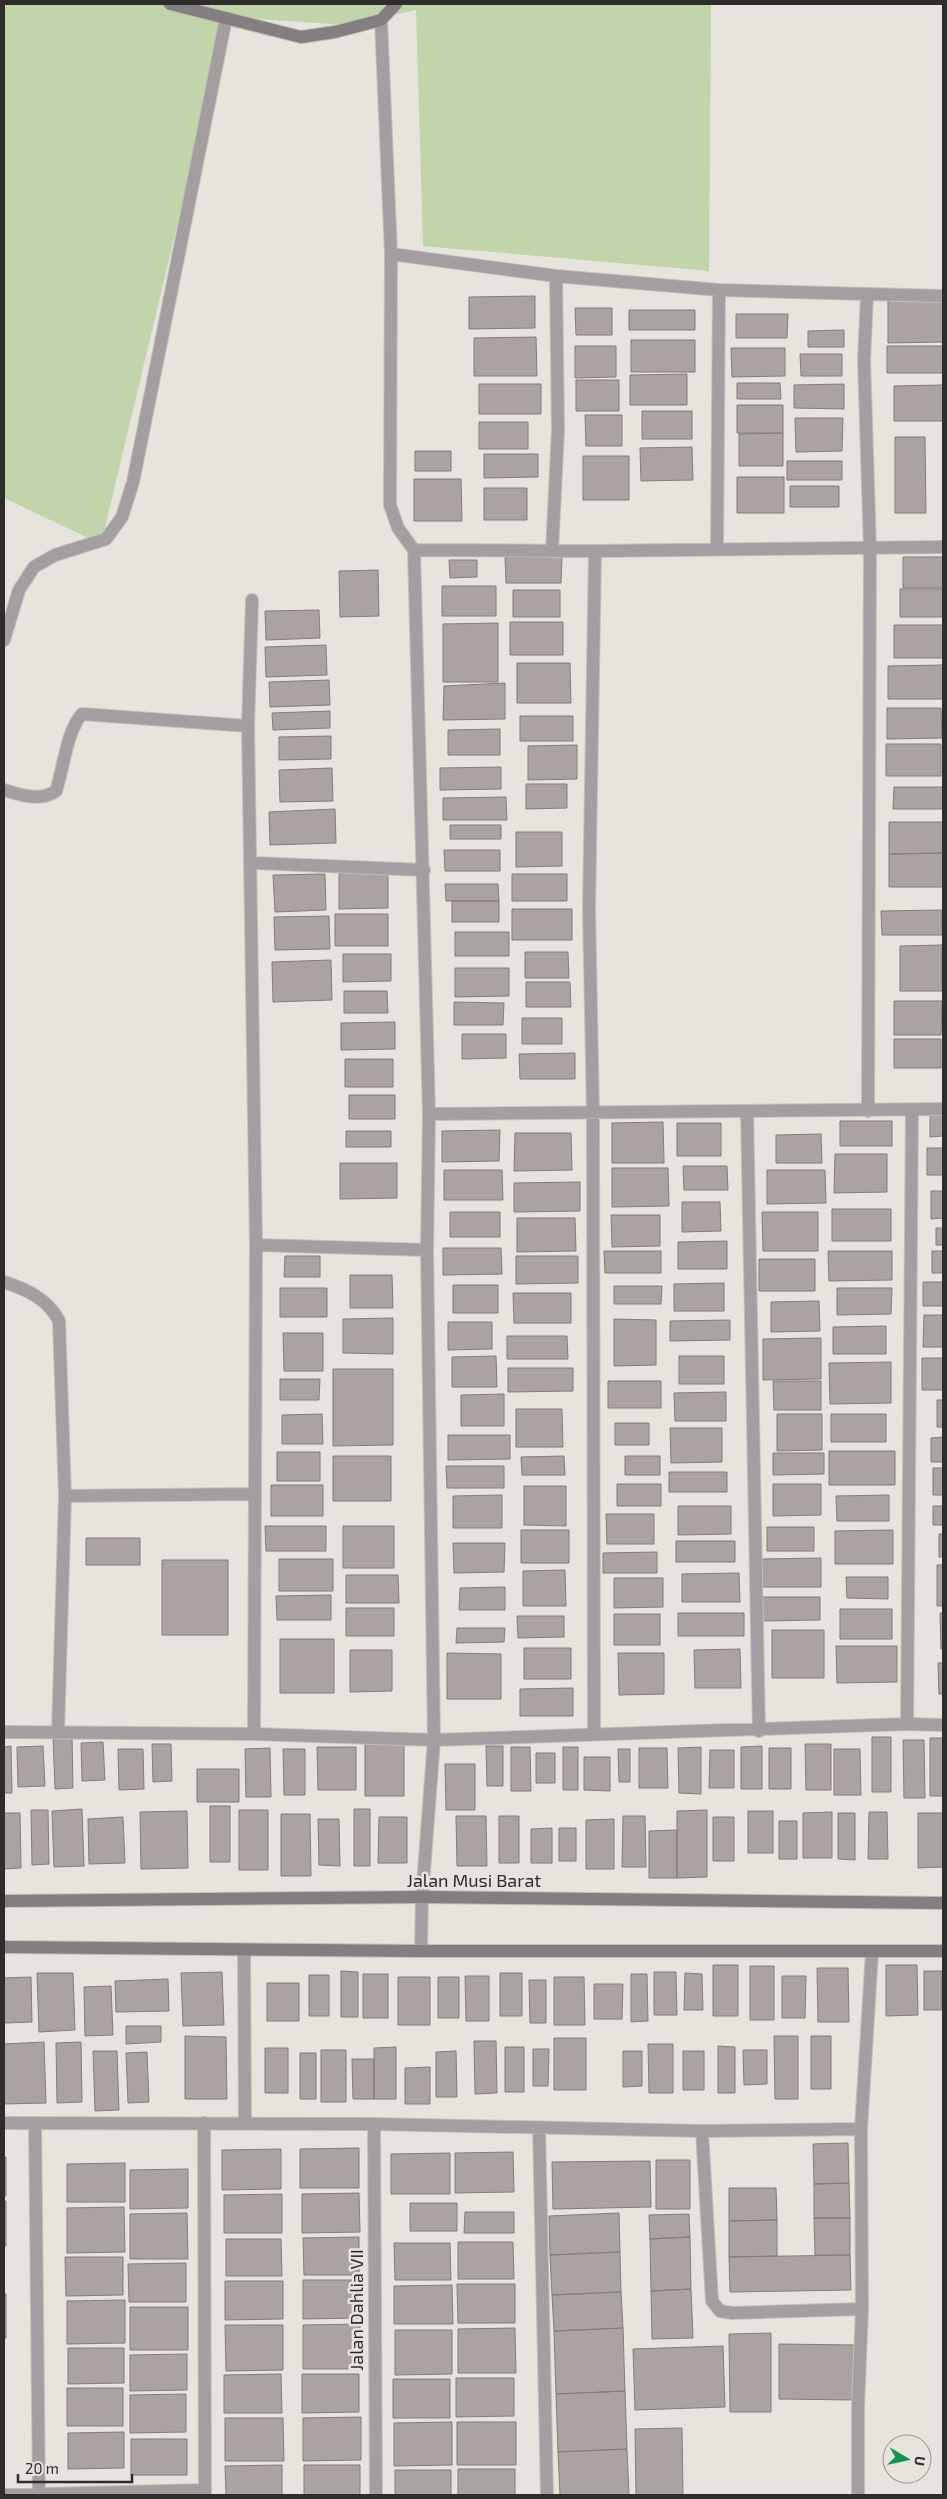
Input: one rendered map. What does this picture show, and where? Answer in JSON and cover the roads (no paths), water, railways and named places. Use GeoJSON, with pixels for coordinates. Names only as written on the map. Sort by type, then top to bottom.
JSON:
{"type":"FeatureCollection","features":[{"type":"Feature","properties":{"kind":"street"},"geometry":{"type":"LineString","coordinates":[[170,4],[301,37],[334,32],[380,20],[396,4]]}},
{"type":"Feature","properties":{"kind":"street"},"geometry":{"type":"LineString","coordinates":[[4,640],[18,590],[34,567],[55,555],[106,539],[122,517],[133,482],[226,18]]}},
{"type":"Feature","properties":{"kind":"street"},"geometry":{"type":"LineString","coordinates":[[380,20],[392,254],[390,505],[398,528],[414,550],[424,870],[429,1114],[427,1250],[434,1740],[422,1897],[421,1951]]}},
{"type":"Feature","properties":{"kind":"street"},"geometry":{"type":"LineString","coordinates":[[392,254],[556,276],[719,290],[943,296]]}},
{"type":"Feature","properties":{"kind":"street"},"geometry":{"type":"LineString","coordinates":[[552,551],[558,430],[556,276]]}},
{"type":"Feature","properties":{"kind":"street"},"geometry":{"type":"LineString","coordinates":[[717,550],[719,290]]}},
{"type":"Feature","properties":{"kind":"street"},"geometry":{"type":"LineString","coordinates":[[867,294],[864,360],[870,548],[868,1111]]}},
{"type":"Feature","properties":{"kind":"street"},"geometry":{"type":"LineString","coordinates":[[414,550],[594,551],[943,546]]}},
{"type":"Feature","properties":{"kind":"street"},"geometry":{"type":"LineString","coordinates":[[594,551],[589,908],[593,1113],[594,1734]]}},
{"type":"Feature","properties":{"kind":"street"},"geometry":{"type":"LineString","coordinates":[[252,600],[248,726],[252,863],[256,1246],[253,1494],[254,1734]]}},
{"type":"Feature","properties":{"kind":"street"},"geometry":{"type":"LineString","coordinates":[[4,790],[34,798],[47,797],[56,792],[77,719],[82,714],[248,726]]}},
{"type":"Feature","properties":{"kind":"street"},"geometry":{"type":"LineString","coordinates":[[252,863],[424,870]]}},
{"type":"Feature","properties":{"kind":"street"},"geometry":{"type":"LineString","coordinates":[[429,1114],[912,1111],[943,1109]]}},
{"type":"Feature","properties":{"kind":"street"},"geometry":{"type":"LineString","coordinates":[[747,1111],[759,1731]]}},
{"type":"Feature","properties":{"kind":"street"},"geometry":{"type":"LineString","coordinates":[[907,1724],[912,1111]]}},
{"type":"Feature","properties":{"kind":"street"},"geometry":{"type":"LineString","coordinates":[[256,1246],[427,1250]]}},
{"type":"Feature","properties":{"kind":"street"},"geometry":{"type":"LineString","coordinates":[[4,1282],[25,1288],[53,1309],[59,1321],[65,1496],[58,1732]]}},
{"type":"Feature","properties":{"kind":"street"},"geometry":{"type":"LineString","coordinates":[[65,1496],[253,1494]]}},
{"type":"Feature","properties":{"kind":"street"},"geometry":{"type":"LineString","coordinates":[[4,1732],[254,1734],[434,1740],[594,1734],[759,1731],[907,1724],[943,1725]]}},
{"type":"Feature","properties":{"kind":"street","name":"Jalan Musi Barat"},"geometry":{"type":"LineString","coordinates":[[4,1901],[422,1897],[943,1903]]}},
{"type":"Feature","properties":{"kind":"street"},"geometry":{"type":"LineString","coordinates":[[4,1947],[421,1951],[943,1951]]}},
{"type":"Feature","properties":{"kind":"street"},"geometry":{"type":"LineString","coordinates":[[244,1950],[244,2123]]}},
{"type":"Feature","properties":{"kind":"street"},"geometry":{"type":"LineString","coordinates":[[858,2495],[858,2406],[862,2309],[861,2129],[872,1952]]}},
{"type":"Feature","properties":{"kind":"street"},"geometry":{"type":"LineString","coordinates":[[4,2123],[374,2124],[702,2131],[861,2129]]}},
{"type":"Feature","properties":{"kind":"street"},"geometry":{"type":"LineString","coordinates":[[35,2123],[40,2493]]}},
{"type":"Feature","properties":{"kind":"street"},"geometry":{"type":"LineString","coordinates":[[4,2495],[205,2492],[204,2123]]}},
{"type":"Feature","properties":{"kind":"street","name":"Jalan Dahlia VII"},"geometry":{"type":"LineString","coordinates":[[374,2124],[376,2495]]}},
{"type":"Feature","properties":{"kind":"street"},"geometry":{"type":"LineString","coordinates":[[538,2128],[548,2495]]}},
{"type":"Feature","properties":{"kind":"street"},"geometry":{"type":"LineString","coordinates":[[702,2131],[712,2301],[720,2311],[732,2313],[862,2309]]}}]}
